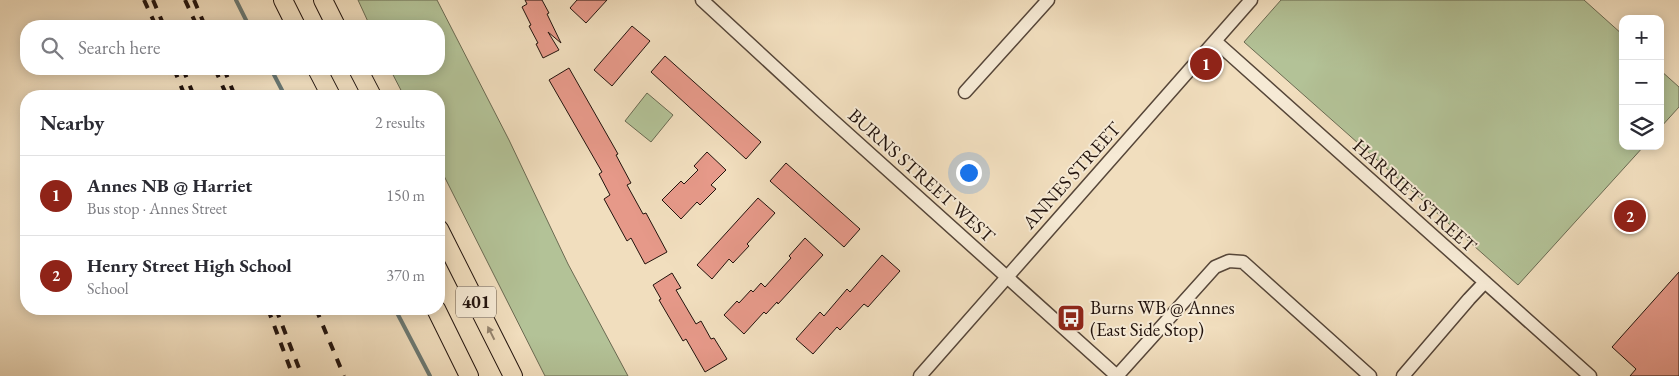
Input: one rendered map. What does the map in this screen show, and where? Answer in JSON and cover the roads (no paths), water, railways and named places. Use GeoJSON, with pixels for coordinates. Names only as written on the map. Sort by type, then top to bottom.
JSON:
{"type":"FeatureCollection","features":[{"type":"Feature","properties":{"kind":"highway"},"geometry":{"type":"LineString","coordinates":[[283,0],[293,20]]}},
{"type":"Feature","properties":{"kind":"highway"},"geometry":{"type":"LineString","coordinates":[[323,0],[333,20]]}},
{"type":"Feature","properties":{"kind":"highway"},"geometry":{"type":"LineString","coordinates":[[320,75],[327,90]]}},
{"type":"Feature","properties":{"kind":"highway"},"geometry":{"type":"LineString","coordinates":[[361,75],[369,90]]}},
{"type":"Feature","properties":{"kind":"highway","name":"401"},"geometry":{"type":"LineString","coordinates":[[445,241],[513,376]]}},
{"type":"Feature","properties":{"kind":"highway","name":"401"},"geometry":{"type":"LineString","coordinates":[[439,315],[469,376]]}},
{"type":"Feature","properties":{"kind":"street","name":"BURNS STREET WEST"},"geometry":{"type":"LineString","coordinates":[[702,0],[1117,376]]}},
{"type":"Feature","properties":{"kind":"street"},"geometry":{"type":"LineString","coordinates":[[965,92],[1048,0]]}},
{"type":"Feature","properties":{"kind":"street","name":"ANNES STREET"},"geometry":{"type":"LineString","coordinates":[[920,376],[1251,0]]}},
{"type":"Feature","properties":{"kind":"street","name":"HARRIET STREET"},"geometry":{"type":"LineString","coordinates":[[1215,41],[1590,376]]}},
{"type":"Feature","properties":{"kind":"street"},"geometry":{"type":"LineString","coordinates":[[1117,376],[1215,266],[1229,261],[1243,262],[1370,376]]}},
{"type":"Feature","properties":{"kind":"street"},"geometry":{"type":"LineString","coordinates":[[1403,376],[1485,282]]}},
{"type":"Feature","properties":{"kind":"waterway"},"geometry":{"type":"LineString","coordinates":[[236,0],[246,20]]}},
{"type":"Feature","properties":{"kind":"waterway"},"geometry":{"type":"LineString","coordinates":[[274,75],[282,90]]}},
{"type":"Feature","properties":{"kind":"waterway"},"geometry":{"type":"LineString","coordinates":[[398,315],[430,376]]}},
{"type":"Feature","properties":{"kind":"railway"},"geometry":{"type":"LineString","coordinates":[[144,0],[153,20]]}},
{"type":"Feature","properties":{"kind":"railway"},"geometry":{"type":"LineString","coordinates":[[153,0],[161,20]]}},
{"type":"Feature","properties":{"kind":"railway"},"geometry":{"type":"LineString","coordinates":[[185,0],[194,20]]}},
{"type":"Feature","properties":{"kind":"railway"},"geometry":{"type":"LineString","coordinates":[[194,0],[202,20]]}},
{"type":"Feature","properties":{"kind":"railway"},"geometry":{"type":"LineString","coordinates":[[176,75],[183,90]]}},
{"type":"Feature","properties":{"kind":"railway"},"geometry":{"type":"LineString","coordinates":[[185,75],[192,90]]}},
{"type":"Feature","properties":{"kind":"railway"},"geometry":{"type":"LineString","coordinates":[[218,75],[224,90]]}},
{"type":"Feature","properties":{"kind":"railway"},"geometry":{"type":"LineString","coordinates":[[226,75],[233,90]]}},
{"type":"Feature","properties":{"kind":"railway"},"geometry":{"type":"LineString","coordinates":[[270,315],[293,376]]}},
{"type":"Feature","properties":{"kind":"railway"},"geometry":{"type":"LineString","coordinates":[[278,315],[302,376]]}},
{"type":"Feature","properties":{"kind":"railway"},"geometry":{"type":"LineString","coordinates":[[319,315],[344,376]]}},
{"type":"Feature","properties":{"kind":"place","name":"Annes NB @ Harriet"},"geometry":{"type":"Point","coordinates":[1206,64]}},
{"type":"Feature","properties":{"kind":"place","name":"Henry Street High School"},"geometry":{"type":"Point","coordinates":[1630,216]}},
{"type":"Feature","properties":{"kind":"place","name":"Burns WB @ Annes (East Side Stop)"},"geometry":{"type":"Point","coordinates":[1071,318]}}]}
